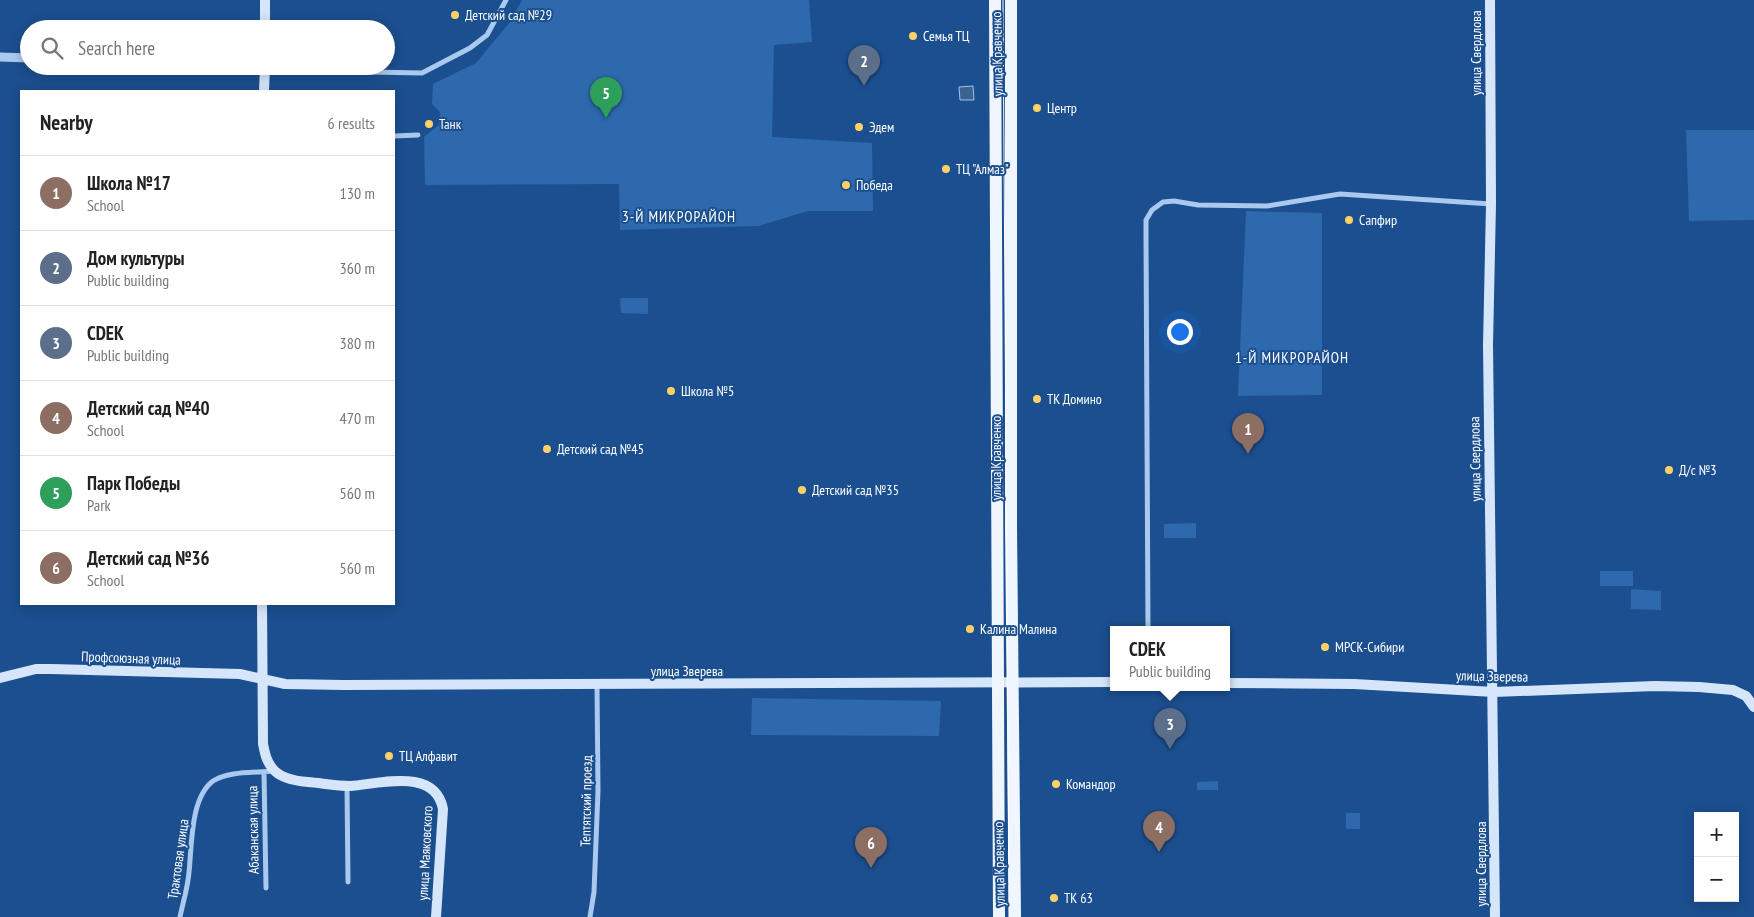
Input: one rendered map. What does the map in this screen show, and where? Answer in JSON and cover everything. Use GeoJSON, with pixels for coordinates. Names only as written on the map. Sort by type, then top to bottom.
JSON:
{"type":"FeatureCollection","features":[{"type":"Feature","properties":{"kind":"main road"},"geometry":{"type":"LineString","coordinates":[[265,0],[265,20]]}},
{"type":"Feature","properties":{"kind":"main road","name":"улица Кравченко"},"geometry":{"type":"LineString","coordinates":[[995,0],[996,682],[1005,759],[1015,917]]}},
{"type":"Feature","properties":{"kind":"main road","name":"улица Кравченко"},"geometry":{"type":"LineString","coordinates":[[999,917],[1005,759],[1013,683],[1011,528],[1011,0]]}},
{"type":"Feature","properties":{"kind":"main road","name":"улица Свердлова"},"geometry":{"type":"LineString","coordinates":[[1490,0],[1491,204],[1488,345],[1494,692],[1495,917]]}},
{"type":"Feature","properties":{"kind":"main road"},"geometry":{"type":"LineString","coordinates":[[264,90],[265,75]]}},
{"type":"Feature","properties":{"kind":"main road"},"geometry":{"type":"LineString","coordinates":[[262,605],[263,744],[269,771],[298,781],[347,786]]}},
{"type":"Feature","properties":{"kind":"main road","name":"Профсоюзная улица"},"geometry":{"type":"LineString","coordinates":[[0,678],[44,669],[240,674],[262,679]]}},
{"type":"Feature","properties":{"kind":"main road","name":"улица Зверева"},"geometry":{"type":"LineString","coordinates":[[262,679],[285,684],[344,685],[1110,682]]}},
{"type":"Feature","properties":{"kind":"main road","name":"улица Зверева"},"geometry":{"type":"LineString","coordinates":[[1230,683],[1354,684],[1494,692],[1655,686],[1733,690],[1750,695]]}},
{"type":"Feature","properties":{"kind":"main road"},"geometry":{"type":"LineString","coordinates":[[1750,695],[1754,707]]}},
{"type":"Feature","properties":{"kind":"main road","name":"улица Маяковского"},"geometry":{"type":"LineString","coordinates":[[347,786],[412,781],[426,785],[437,792],[443,809],[436,917]]}},
{"type":"Feature","properties":{"kind":"street"},"geometry":{"type":"LineString","coordinates":[[395,72],[422,73],[470,48],[487,35],[506,0]]}},
{"type":"Feature","properties":{"kind":"street"},"geometry":{"type":"LineString","coordinates":[[0,57],[20,58]]}},
{"type":"Feature","properties":{"kind":"street"},"geometry":{"type":"LineString","coordinates":[[395,136],[418,135]]}},
{"type":"Feature","properties":{"kind":"street"},"geometry":{"type":"LineString","coordinates":[[1148,626],[1146,220],[1152,210],[1163,202],[1174,201],[1198,205],[1267,206],[1340,194],[1491,204]]}},
{"type":"Feature","properties":{"kind":"street"},"geometry":{"type":"LineString","coordinates":[[995,288],[1012,288]]}},
{"type":"Feature","properties":{"kind":"street"},"geometry":{"type":"LineString","coordinates":[[995,338],[1012,339]]}},
{"type":"Feature","properties":{"kind":"street"},"geometry":{"type":"LineString","coordinates":[[996,390],[1011,390]]}},
{"type":"Feature","properties":{"kind":"street"},"geometry":{"type":"LineString","coordinates":[[996,443],[1011,443]]}},
{"type":"Feature","properties":{"kind":"street"},"geometry":{"type":"LineString","coordinates":[[996,494],[1011,494]]}},
{"type":"Feature","properties":{"kind":"street"},"geometry":{"type":"LineString","coordinates":[[996,528],[1011,528]]}},
{"type":"Feature","properties":{"kind":"street"},"geometry":{"type":"LineString","coordinates":[[997,588],[1012,588]]}},
{"type":"Feature","properties":{"kind":"street","name":"Тептятский проезд"},"geometry":{"type":"LineString","coordinates":[[590,917],[594,892],[598,791],[598,685]]}},
{"type":"Feature","properties":{"kind":"street","name":"Абаканская улица"},"geometry":{"type":"LineString","coordinates":[[266,888],[269,771]]}},
{"type":"Feature","properties":{"kind":"street","name":"Трактовая улица"},"geometry":{"type":"LineString","coordinates":[[180,917],[189,874],[194,816],[202,794],[213,782],[226,776],[269,771]]}},
{"type":"Feature","properties":{"kind":"street"},"geometry":{"type":"LineString","coordinates":[[347,786],[348,882]]}},
{"type":"Feature","properties":{"kind":"shaded area"},"geometry":{"type":"Polygon","coordinates":[[[522,0],[809,0],[812,42],[774,45],[772,137],[872,143],[873,211],[808,211],[759,226],[620,230],[619,184],[425,185],[424,137],[439,125],[440,112],[432,104],[433,84],[476,63],[510,22],[522,0]]]}},
{"type":"Feature","properties":{"kind":"shaded area"},"geometry":{"type":"Polygon","coordinates":[[[973,86],[974,100],[960,100],[959,87],[973,86]]]}},
{"type":"Feature","properties":{"kind":"shaded area"},"geometry":{"type":"Polygon","coordinates":[[[1686,130],[1754,130],[1754,220],[1689,221],[1686,130]]]}},
{"type":"Feature","properties":{"kind":"shaded area"},"geometry":{"type":"Polygon","coordinates":[[[1246,211],[1322,213],[1322,395],[1238,396],[1246,211]]]}},
{"type":"Feature","properties":{"kind":"shaded area"},"geometry":{"type":"Polygon","coordinates":[[[648,298],[648,314],[621,313],[620,299],[648,298]]]}},
{"type":"Feature","properties":{"kind":"shaded area"},"geometry":{"type":"Polygon","coordinates":[[[1196,523],[1196,538],[1164,538],[1164,524],[1196,523]]]}},
{"type":"Feature","properties":{"kind":"shaded area"},"geometry":{"type":"Polygon","coordinates":[[[1600,571],[1633,571],[1633,586],[1600,586],[1600,571]]]}},
{"type":"Feature","properties":{"kind":"shaded area"},"geometry":{"type":"Polygon","coordinates":[[[1631,589],[1661,591],[1661,610],[1631,609],[1631,589]]]}},
{"type":"Feature","properties":{"kind":"shaded area"},"geometry":{"type":"Polygon","coordinates":[[[752,698],[941,701],[939,736],[751,735],[752,698]]]}},
{"type":"Feature","properties":{"kind":"shaded area"},"geometry":{"type":"Polygon","coordinates":[[[1218,781],[1218,790],[1197,790],[1197,782],[1218,781]]]}},
{"type":"Feature","properties":{"kind":"shaded area"},"geometry":{"type":"Polygon","coordinates":[[[1346,813],[1360,813],[1360,829],[1346,829],[1346,813]]]}},
{"type":"Feature","properties":{"kind":"tram line"},"geometry":{"type":"LineString","coordinates":[[1003,0],[1009,917]]}},
{"type":"Feature","properties":{"kind":"place","name":"Детский сад №29"},"geometry":{"type":"Point","coordinates":[455,15]}},
{"type":"Feature","properties":{"kind":"place","name":"Семья ТЦ"},"geometry":{"type":"Point","coordinates":[913,36]}},
{"type":"Feature","properties":{"kind":"place","name":"Дом культуры"},"geometry":{"type":"Point","coordinates":[864,86]}},
{"type":"Feature","properties":{"kind":"place","name":"Центр"},"geometry":{"type":"Point","coordinates":[1037,108]}},
{"type":"Feature","properties":{"kind":"place","name":"Парк Победы"},"geometry":{"type":"Point","coordinates":[606,118]}},
{"type":"Feature","properties":{"kind":"place","name":"Танк"},"geometry":{"type":"Point","coordinates":[429,124]}},
{"type":"Feature","properties":{"kind":"place","name":"Эдем"},"geometry":{"type":"Point","coordinates":[859,127]}},
{"type":"Feature","properties":{"kind":"place","name":"ТЦ \"Алмаз\""},"geometry":{"type":"Point","coordinates":[946,169]}},
{"type":"Feature","properties":{"kind":"place","name":"Победа"},"geometry":{"type":"Point","coordinates":[846,185]}},
{"type":"Feature","properties":{"kind":"place","name":"Сапфир"},"geometry":{"type":"Point","coordinates":[1349,220]}},
{"type":"Feature","properties":{"kind":"place","name":"Школа №5"},"geometry":{"type":"Point","coordinates":[671,391]}},
{"type":"Feature","properties":{"kind":"place","name":"ТК Домино"},"geometry":{"type":"Point","coordinates":[1037,399]}},
{"type":"Feature","properties":{"kind":"place","name":"Детский сад №45"},"geometry":{"type":"Point","coordinates":[547,449]}},
{"type":"Feature","properties":{"kind":"place","name":"Школа №17"},"geometry":{"type":"Point","coordinates":[1248,454]}},
{"type":"Feature","properties":{"kind":"place","name":"Д/с №3"},"geometry":{"type":"Point","coordinates":[1669,470]}},
{"type":"Feature","properties":{"kind":"place","name":"Детский сад №35"},"geometry":{"type":"Point","coordinates":[802,490]}},
{"type":"Feature","properties":{"kind":"place","name":"Калина Малина"},"geometry":{"type":"Point","coordinates":[970,629]}},
{"type":"Feature","properties":{"kind":"place","name":"МРСК-Сибири"},"geometry":{"type":"Point","coordinates":[1325,647]}},
{"type":"Feature","properties":{"kind":"place","name":"CDEK"},"geometry":{"type":"Point","coordinates":[1170,749]}},
{"type":"Feature","properties":{"kind":"place","name":"ТЦ Алфавит"},"geometry":{"type":"Point","coordinates":[389,756]}},
{"type":"Feature","properties":{"kind":"place","name":"Командор"},"geometry":{"type":"Point","coordinates":[1056,784]}},
{"type":"Feature","properties":{"kind":"place","name":"Детский сад №40"},"geometry":{"type":"Point","coordinates":[1159,852]}},
{"type":"Feature","properties":{"kind":"place","name":"Детский сад №36"},"geometry":{"type":"Point","coordinates":[871,868]}},
{"type":"Feature","properties":{"kind":"place","name":"ТК 63"},"geometry":{"type":"Point","coordinates":[1054,898]}},
{"type":"Feature","properties":{"kind":"district","name":"3-Й МИКРОРАЙОН"},"geometry":{"type":"Point","coordinates":[679,217]}},
{"type":"Feature","properties":{"kind":"district","name":"1-Й МИКРОРАЙОН"},"geometry":{"type":"Point","coordinates":[1292,358]}}]}
